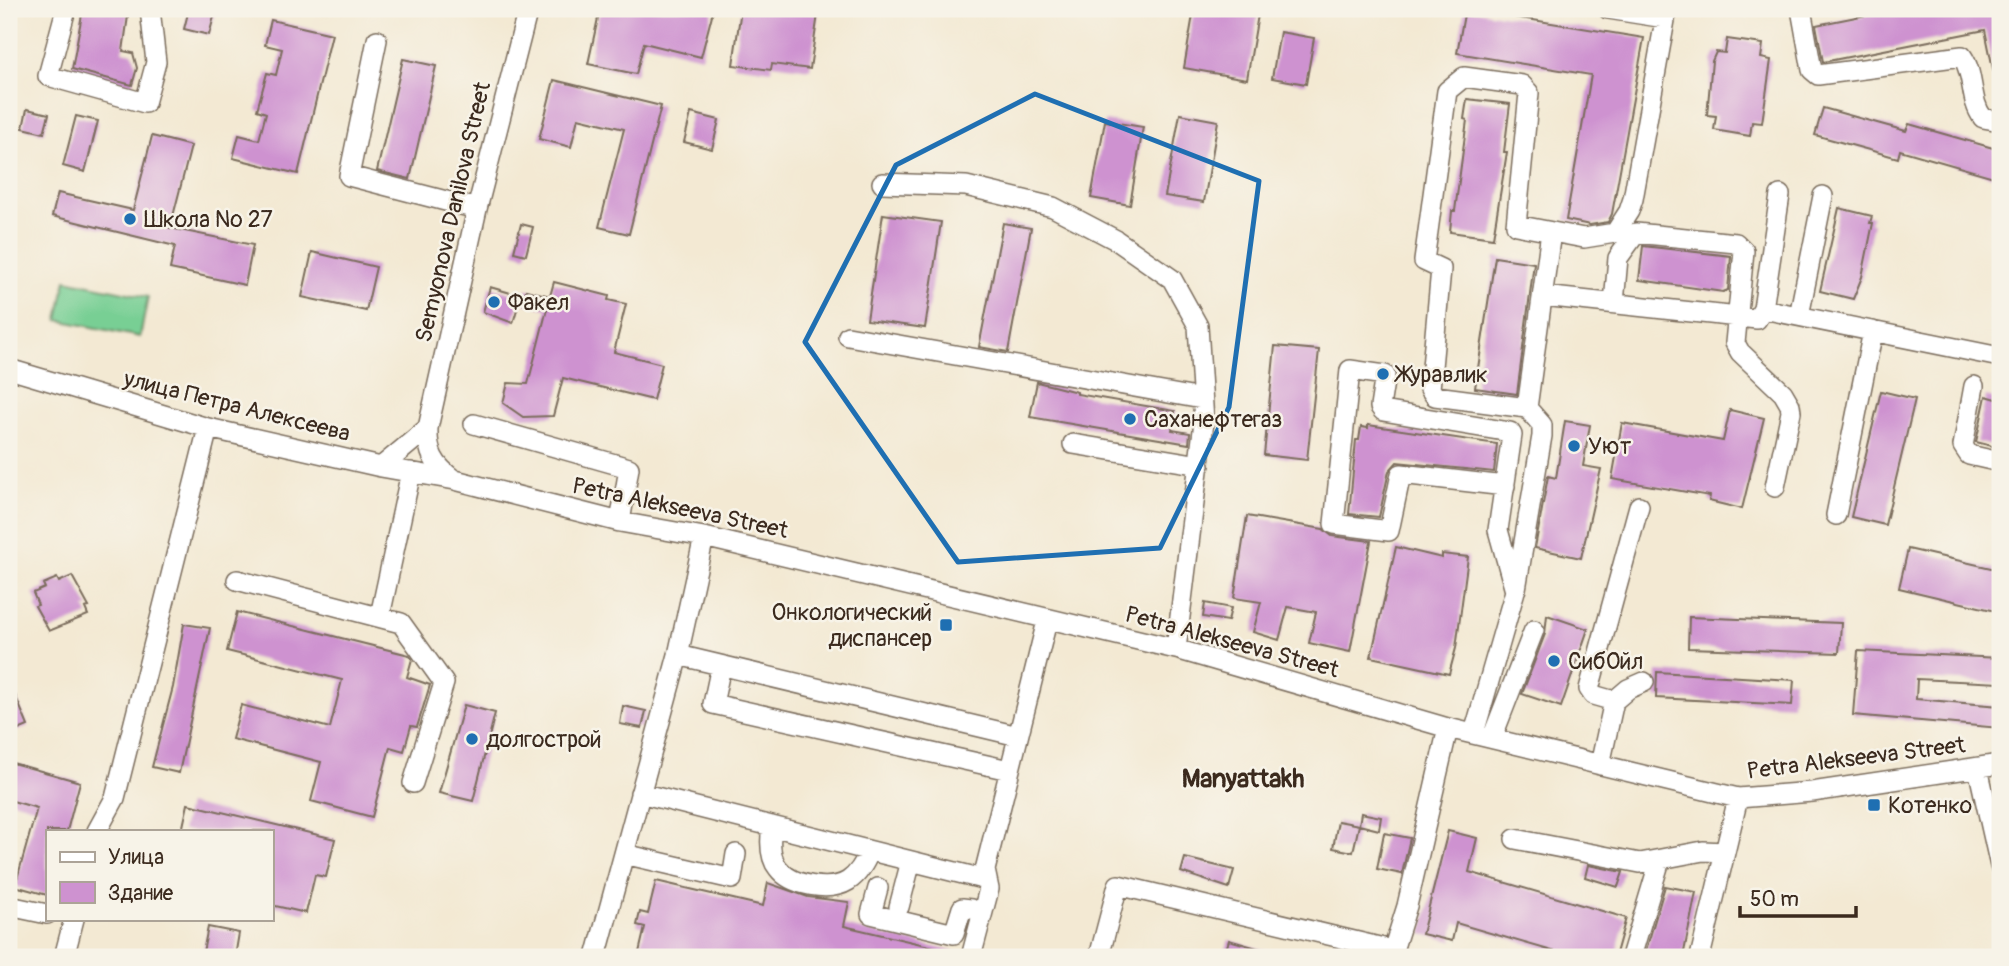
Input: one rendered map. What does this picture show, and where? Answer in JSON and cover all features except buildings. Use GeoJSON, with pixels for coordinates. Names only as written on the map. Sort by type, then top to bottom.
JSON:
{"type":"FeatureCollection","features":[{"type":"Feature","properties":{"kind":"street"},"geometry":{"type":"LineString","coordinates":[[66,9],[48,76],[145,103],[156,62],[150,9]]}},
{"type":"Feature","properties":{"kind":"street","name":"Semyonova Danilova Street"},"geometry":{"type":"LineString","coordinates":[[428,428],[477,209],[528,9]]}},
{"type":"Feature","properties":{"kind":"street"},"geometry":{"type":"LineString","coordinates":[[1483,736],[1515,591],[1542,425],[1527,408],[1435,396],[1430,390],[1441,269],[1424,261],[1447,91],[1464,77],[1522,85],[1529,93],[1531,103],[1515,220],[1520,227],[1584,237],[1615,233],[1629,211],[1666,13],[1608,9]]}},
{"type":"Feature","properties":{"kind":"street"},"geometry":{"type":"LineString","coordinates":[[1801,9],[1812,70],[1818,75],[1962,56],[1967,63],[1977,110],[1983,118],[2000,121]]}},
{"type":"Feature","properties":{"kind":"street"},"geometry":{"type":"LineString","coordinates":[[377,40],[349,176],[477,209]]}},
{"type":"Feature","properties":{"kind":"street"},"geometry":{"type":"LineString","coordinates":[[882,183],[966,186],[1053,207],[1116,240],[1172,279],[1198,326],[1202,399],[1200,465],[1176,649]]}},
{"type":"Feature","properties":{"kind":"street"},"geometry":{"type":"LineString","coordinates":[[1543,296],[1757,319],[1763,309],[1780,195]]}},
{"type":"Feature","properties":{"kind":"street"},"geometry":{"type":"LineString","coordinates":[[1798,316],[1823,196]]}},
{"type":"Feature","properties":{"kind":"street"},"geometry":{"type":"LineString","coordinates":[[1527,408],[1551,232]]}},
{"type":"Feature","properties":{"kind":"street"},"geometry":{"type":"LineString","coordinates":[[1614,303],[1618,258],[1636,233],[1736,243],[1744,251],[1737,348],[1783,393],[1791,412],[1774,487]]}},
{"type":"Feature","properties":{"kind":"street"},"geometry":{"type":"LineString","coordinates":[[1763,309],[2000,357]]}},
{"type":"Feature","properties":{"kind":"street"},"geometry":{"type":"LineString","coordinates":[[1836,515],[1873,331]]}},
{"type":"Feature","properties":{"kind":"street"},"geometry":{"type":"LineString","coordinates":[[848,336],[1202,399]]}},
{"type":"Feature","properties":{"kind":"street","name":"улица Петра Алексеева"},"geometry":{"type":"LineString","coordinates":[[9,369],[208,428],[381,467],[455,480]]}},
{"type":"Feature","properties":{"kind":"street"},"geometry":{"type":"LineString","coordinates":[[1505,485],[1401,474],[1389,531],[1334,524],[1350,370],[1385,375],[1380,407],[1383,411],[1510,432],[1505,485],[1498,530],[1515,591]]}},
{"type":"Feature","properties":{"kind":"street"},"geometry":{"type":"LineString","coordinates":[[1974,386],[1963,446],[1969,455],[2000,462]]}},
{"type":"Feature","properties":{"kind":"street"},"geometry":{"type":"LineString","coordinates":[[474,424],[629,468],[621,522]]}},
{"type":"Feature","properties":{"kind":"street"},"geometry":{"type":"LineString","coordinates":[[98,830],[115,798],[208,428]]}},
{"type":"Feature","properties":{"kind":"street"},"geometry":{"type":"LineString","coordinates":[[381,467],[428,428]]}},
{"type":"Feature","properties":{"kind":"street"},"geometry":{"type":"LineString","coordinates":[[428,428],[427,444],[432,459],[455,480]]}},
{"type":"Feature","properties":{"kind":"street"},"geometry":{"type":"LineString","coordinates":[[1073,444],[1200,465]]}},
{"type":"Feature","properties":{"kind":"street"},"geometry":{"type":"LineString","coordinates":[[380,616],[411,472]]}},
{"type":"Feature","properties":{"kind":"street","name":"Petra Alekseeva Street"},"geometry":{"type":"LineString","coordinates":[[455,480],[621,522],[704,537],[1047,621],[1176,649],[1448,727],[1738,798],[1812,792],[2000,764]]}},
{"type":"Feature","properties":{"kind":"street"},"geometry":{"type":"LineString","coordinates":[[1614,701],[1593,695],[1589,689],[1639,506]]}},
{"type":"Feature","properties":{"kind":"street"},"geometry":{"type":"LineString","coordinates":[[596,957],[678,655],[704,537]]}},
{"type":"Feature","properties":{"kind":"street"},"geometry":{"type":"LineString","coordinates":[[237,580],[401,623],[444,683],[413,783]]}},
{"type":"Feature","properties":{"kind":"street"},"geometry":{"type":"LineString","coordinates":[[960,957],[971,909],[985,870],[1047,621]]}},
{"type":"Feature","properties":{"kind":"street"},"geometry":{"type":"LineString","coordinates":[[1483,736],[1534,630]]}},
{"type":"Feature","properties":{"kind":"street"},"geometry":{"type":"LineString","coordinates":[[678,655],[1018,737]]}},
{"type":"Feature","properties":{"kind":"street"},"geometry":{"type":"LineString","coordinates":[[721,666],[713,704],[1009,770]]}},
{"type":"Feature","properties":{"kind":"street"},"geometry":{"type":"LineString","coordinates":[[1600,765],[1614,701],[1628,689],[1644,682]]}},
{"type":"Feature","properties":{"kind":"street"},"geometry":{"type":"LineString","coordinates":[[1099,957],[1118,885],[1394,955],[1448,727]]}},
{"type":"Feature","properties":{"kind":"street"},"geometry":{"type":"LineString","coordinates":[[1978,768],[1999,854]]}},
{"type":"Feature","properties":{"kind":"street"},"geometry":{"type":"LineString","coordinates":[[640,793],[982,879],[989,889],[971,957]]}},
{"type":"Feature","properties":{"kind":"street"},"geometry":{"type":"LineString","coordinates":[[1700,957],[1738,798]]}},
{"type":"Feature","properties":{"kind":"street"},"geometry":{"type":"LineString","coordinates":[[772,826],[771,851],[778,868],[790,878],[816,886],[832,886],[848,881],[863,867],[870,851]]}},
{"type":"Feature","properties":{"kind":"street"},"geometry":{"type":"LineString","coordinates":[[1515,839],[1640,863],[1703,851],[1725,852]]}},
{"type":"Feature","properties":{"kind":"street"},"geometry":{"type":"LineString","coordinates":[[624,854],[732,879],[736,854]]}},
{"type":"Feature","properties":{"kind":"street"},"geometry":{"type":"LineString","coordinates":[[1631,957],[1660,860]]}},
{"type":"Feature","properties":{"kind":"street"},"geometry":{"type":"LineString","coordinates":[[899,906],[911,861]]}},
{"type":"Feature","properties":{"kind":"street"},"geometry":{"type":"LineString","coordinates":[[878,888],[872,914],[954,934],[961,908],[971,909]]}},
{"type":"Feature","properties":{"kind":"street"},"geometry":{"type":"LineString","coordinates":[[9,906],[46,914]]}},
{"type":"Feature","properties":{"kind":"street"},"geometry":{"type":"LineString","coordinates":[[64,957],[71,920]]}},
{"type":"Feature","properties":{"kind":"highlighted area"},"geometry":{"type":"Polygon","coordinates":[[[1035,94],[1259,181],[1229,407],[1160,548],[958,562],[805,342],[896,165],[1035,94]]]}},
{"type":"Feature","properties":{"kind":"green space"},"geometry":{"type":"Polygon","coordinates":[[[66,280],[148,297],[140,337],[58,320],[66,280]]]}},
{"type":"Feature","properties":{"kind":"place","name":"Школа № 27"},"geometry":{"type":"Point","coordinates":[130,219]}},
{"type":"Feature","properties":{"kind":"place","name":"Факел"},"geometry":{"type":"Point","coordinates":[494,302]}},
{"type":"Feature","properties":{"kind":"place","name":"Журавлик"},"geometry":{"type":"Point","coordinates":[1383,374]}},
{"type":"Feature","properties":{"kind":"place","name":"Саханефтегаз"},"geometry":{"type":"Point","coordinates":[1130,419]}},
{"type":"Feature","properties":{"kind":"place","name":"Уют"},"geometry":{"type":"Point","coordinates":[1574,446]}},
{"type":"Feature","properties":{"kind":"place","name":"Онкологический диспансер"},"geometry":{"type":"Point","coordinates":[946,625]}},
{"type":"Feature","properties":{"kind":"place","name":"СибОйл"},"geometry":{"type":"Point","coordinates":[1554,661]}},
{"type":"Feature","properties":{"kind":"place","name":"долгострой"},"geometry":{"type":"Point","coordinates":[472,739]}},
{"type":"Feature","properties":{"kind":"place","name":"Котенко"},"geometry":{"type":"Point","coordinates":[1874,805]}},
{"type":"Feature","properties":{"kind":"district","name":"Manyattakh"},"geometry":{"type":"Point","coordinates":[1243,779]}}]}
